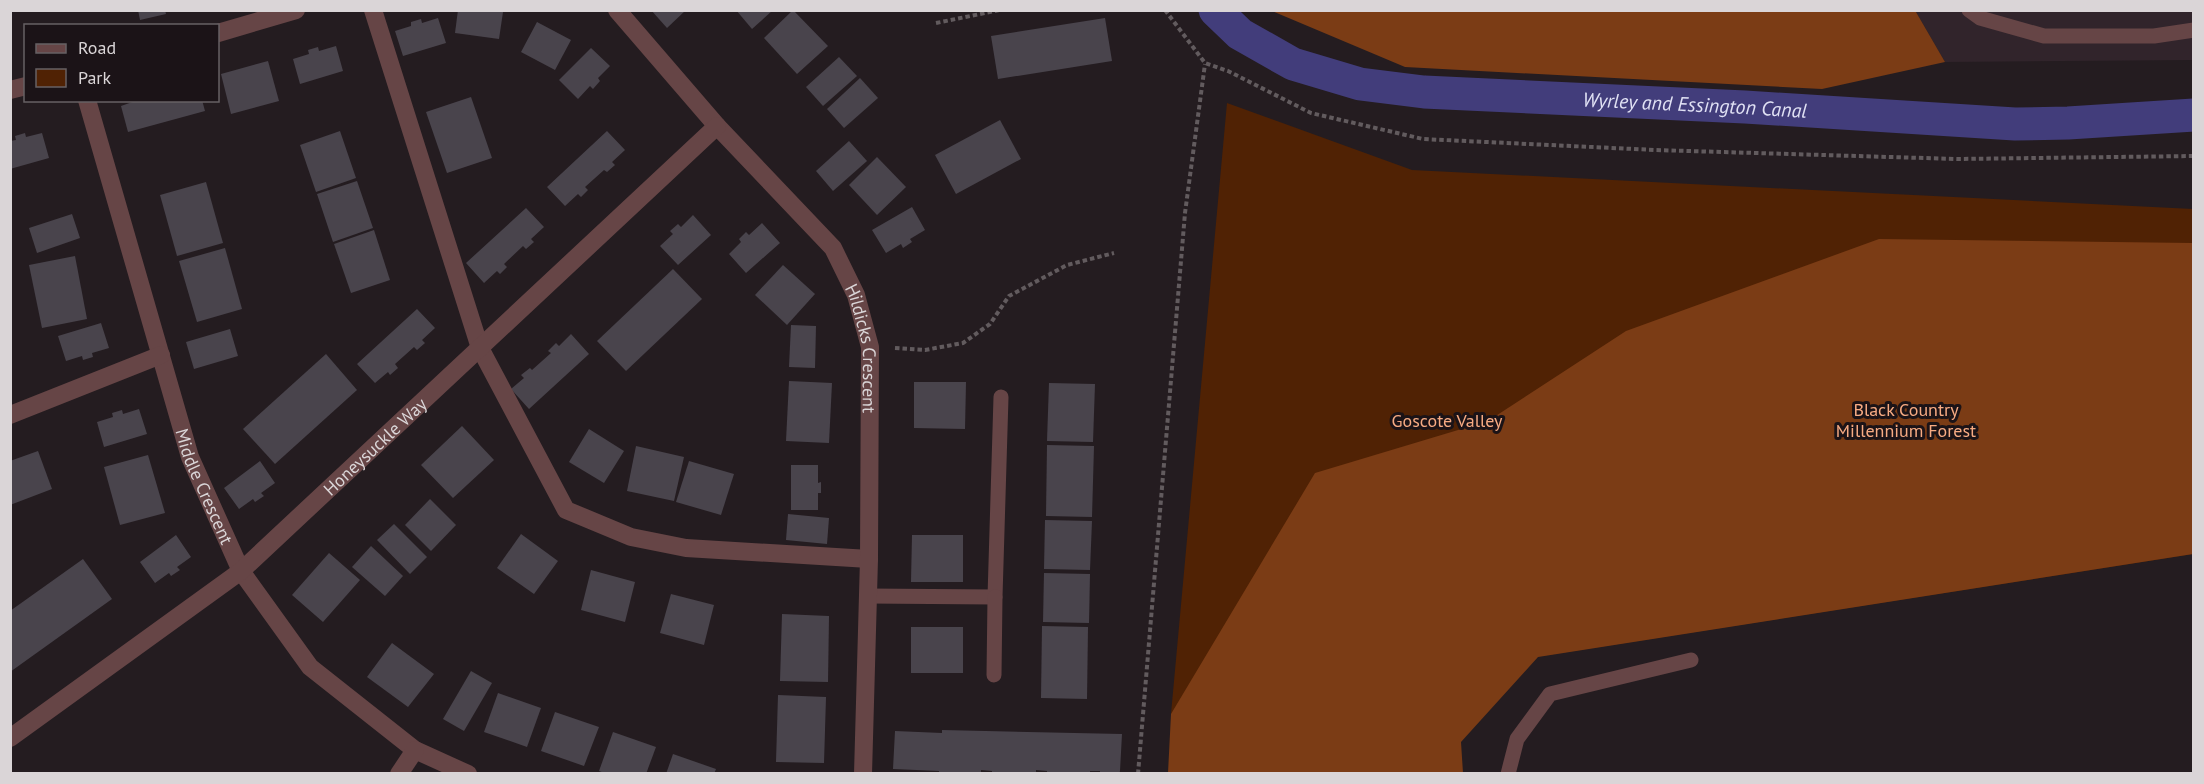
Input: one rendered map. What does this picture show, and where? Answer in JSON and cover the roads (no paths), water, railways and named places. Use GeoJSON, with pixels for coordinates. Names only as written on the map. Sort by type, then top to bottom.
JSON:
{"type":"FeatureCollection","features":[{"type":"Feature","properties":{"kind":"street"},"geometry":{"type":"LineString","coordinates":[[219,33],[296,10]]}},
{"type":"Feature","properties":{"kind":"street"},"geometry":{"type":"LineString","coordinates":[[373,10],[480,348],[566,510],[631,537],[686,548],[869,559]]}},
{"type":"Feature","properties":{"kind":"street","name":"Hildicks Crescent"},"geometry":{"type":"LineString","coordinates":[[617,10],[717,126],[832,248],[856,295],[870,347],[869,559],[863,774]]}},
{"type":"Feature","properties":{"kind":"street","name":"Middle Crescent"},"geometry":{"type":"LineString","coordinates":[[88,102],[190,457],[241,571],[310,666],[415,750],[468,774]]}},
{"type":"Feature","properties":{"kind":"street","name":"Honeysuckle Way"},"geometry":{"type":"LineString","coordinates":[[10,738],[241,571],[717,126]]}},
{"type":"Feature","properties":{"kind":"street"},"geometry":{"type":"LineString","coordinates":[[10,415],[161,355]]}},
{"type":"Feature","properties":{"kind":"street"},"geometry":{"type":"LineString","coordinates":[[399,774],[415,750]]}},
{"type":"Feature","properties":{"kind":"lane"},"geometry":{"type":"LineString","coordinates":[[1969,10],[1980,18],[2044,36],[2154,36],[2193,30]]}},
{"type":"Feature","properties":{"kind":"lane"},"geometry":{"type":"LineString","coordinates":[[994,675],[1001,397]]}},
{"type":"Feature","properties":{"kind":"lane"},"geometry":{"type":"LineString","coordinates":[[867,596],[995,597]]}},
{"type":"Feature","properties":{"kind":"lane"},"geometry":{"type":"LineString","coordinates":[[1508,774],[1517,739],[1550,694],[1691,660]]}},
{"type":"Feature","properties":{"kind":"waterway","name":"Wyrley and Essington Canal"},"geometry":{"type":"LineString","coordinates":[[1215,10],[1240,34],[1293,64],[1360,84],[1424,92],[1745,107],[2015,124],[2194,115]]}},
{"type":"Feature","properties":{"kind":"park label","name":"Black Country Millennium Forest"},"geometry":{"type":"Point","coordinates":[1906,419]}},
{"type":"Feature","properties":{"kind":"park label","name":"Goscote Valley"},"geometry":{"type":"Point","coordinates":[1447,420]}}]}
